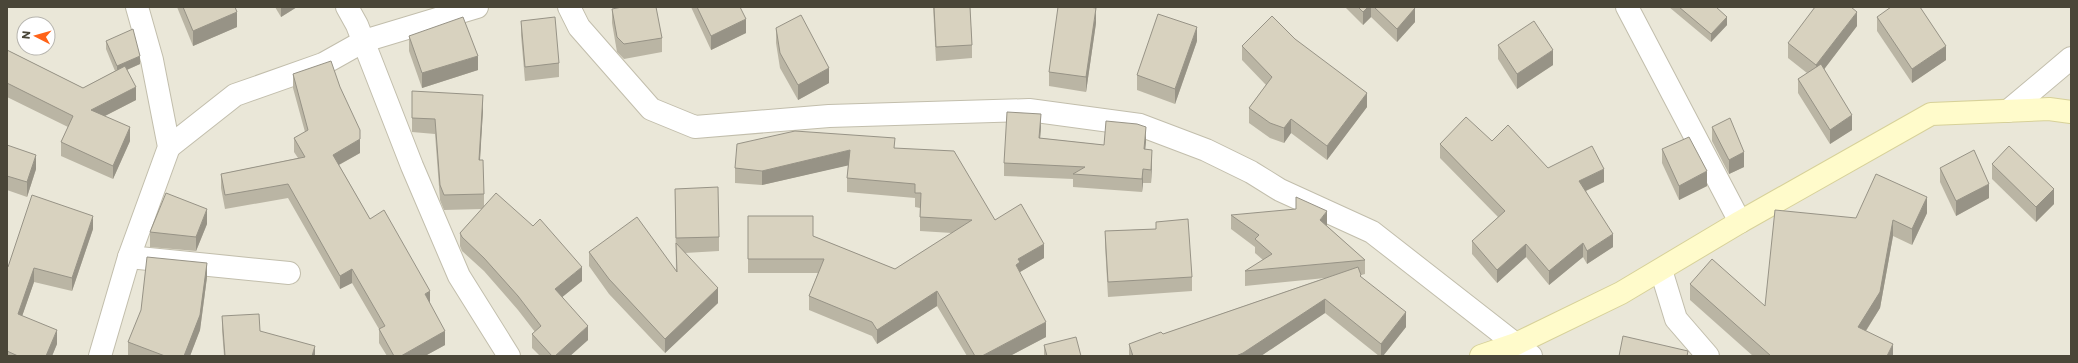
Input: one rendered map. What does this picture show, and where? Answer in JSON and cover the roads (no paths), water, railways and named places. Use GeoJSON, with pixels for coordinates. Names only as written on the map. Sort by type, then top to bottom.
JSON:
{"type":"FeatureCollection","features":[{"type":"Feature","properties":{"kind":"street"},"geometry":{"type":"LineString","coordinates":[[137,7],[152,60],[169,148]]}},
{"type":"Feature","properties":{"kind":"street"},"geometry":{"type":"LineString","coordinates":[[347,7],[364,41],[412,166],[459,276],[509,356]]}},
{"type":"Feature","properties":{"kind":"street"},"geometry":{"type":"LineString","coordinates":[[100,356],[129,257],[169,148],[235,95],[323,64],[364,41],[477,7]]}},
{"type":"Feature","properties":{"kind":"street"},"geometry":{"type":"LineString","coordinates":[[569,7],[579,27],[651,109],[695,126],[829,116],[1029,110],[1140,125],[1206,150],[1251,172],[1280,190],[1372,232],[1523,350]]}},
{"type":"Feature","properties":{"kind":"street"},"geometry":{"type":"LineString","coordinates":[[1627,7],[1740,222]]}},
{"type":"Feature","properties":{"kind":"street"},"geometry":{"type":"LineString","coordinates":[[2008,111],[2071,58]]}},
{"type":"Feature","properties":{"kind":"street"},"geometry":{"type":"LineString","coordinates":[[1481,356],[1523,350],[1661,270],[1740,222],[1931,114],[2049,109],[2071,112]]}},
{"type":"Feature","properties":{"kind":"street"},"geometry":{"type":"LineString","coordinates":[[129,257],[289,273]]}},
{"type":"Feature","properties":{"kind":"street"},"geometry":{"type":"LineString","coordinates":[[1661,270],[1676,319],[1708,356]]}}]}
